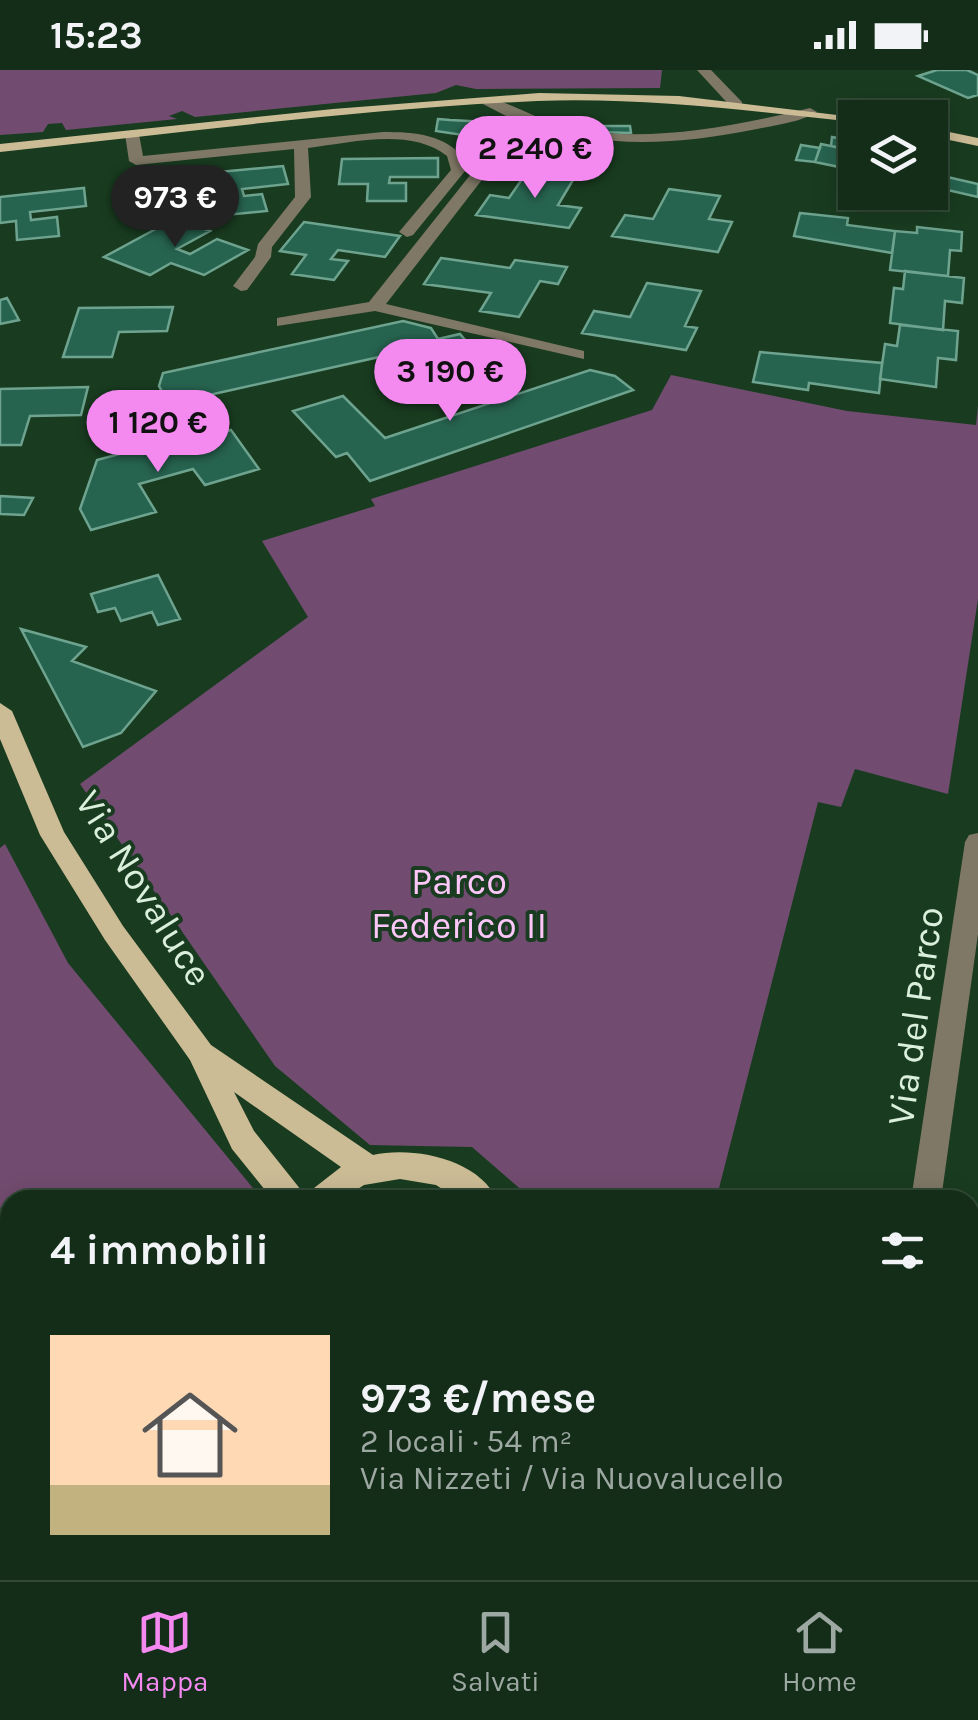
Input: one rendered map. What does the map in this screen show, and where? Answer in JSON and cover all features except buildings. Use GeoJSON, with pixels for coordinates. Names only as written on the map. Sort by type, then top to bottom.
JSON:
{"type":"FeatureCollection","features":[{"type":"Feature","properties":{"kind":"main road"},"geometry":{"type":"LineString","coordinates":[[0,147],[488,101],[608,98],[838,116]]}},
{"type":"Feature","properties":{"kind":"main road"},"geometry":{"type":"LineString","coordinates":[[948,136],[978,142]]}},
{"type":"Feature","properties":{"kind":"main road","name":"Via Novaluce"},"geometry":{"type":"LineString","coordinates":[[0,711],[53,834],[114,933],[200,1052]]}},
{"type":"Feature","properties":{"kind":"main road"},"geometry":{"type":"LineString","coordinates":[[200,1052],[368,1169]]}},
{"type":"Feature","properties":{"kind":"main road"},"geometry":{"type":"LineString","coordinates":[[200,1052],[243,1140],[284,1190]]}},
{"type":"Feature","properties":{"kind":"main road"},"geometry":{"type":"LineString","coordinates":[[330,1190],[368,1169],[396,1164],[448,1174],[469,1190]]}},
{"type":"Feature","properties":{"kind":"street"},"geometry":{"type":"LineString","coordinates":[[704,70],[737,105]]}},
{"type":"Feature","properties":{"kind":"street"},"geometry":{"type":"LineString","coordinates":[[488,101],[520,120],[586,136],[624,139],[744,129],[810,112]]}},
{"type":"Feature","properties":{"kind":"street"},"geometry":{"type":"LineString","coordinates":[[375,306],[520,120]]}},
{"type":"Feature","properties":{"kind":"street"},"geometry":{"type":"LineString","coordinates":[[132,134],[136,161],[403,136],[445,146],[454,152],[458,171],[408,232]]}},
{"type":"Feature","properties":{"kind":"street"},"geometry":{"type":"LineString","coordinates":[[241,286],[263,258],[264,247],[303,196],[301,144]]}},
{"type":"Feature","properties":{"kind":"street"},"geometry":{"type":"LineString","coordinates":[[283,322],[375,306],[578,355]]}},
{"type":"Feature","properties":{"kind":"street","name":"Via del Parco"},"geometry":{"type":"LineString","coordinates":[[927,1190],[978,842]]}},
{"type":"Feature","properties":{"kind":"green space"},"geometry":{"type":"Polygon","coordinates":[[[0,70],[662,70],[660,88],[476,89],[456,85],[436,93],[195,117],[182,111],[169,116],[177,119],[66,130],[62,123],[48,124],[43,132],[0,135],[0,70]]]}},
{"type":"Feature","properties":{"kind":"green space","name":"Parco Federico II"},"geometry":{"type":"Polygon","coordinates":[[[671,375],[847,411],[976,425],[978,406],[978,599],[948,794],[855,769],[841,807],[818,802],[719,1190],[521,1190],[472,1147],[370,1145],[275,1066],[80,784],[308,617],[262,541],[375,506],[371,499],[652,410],[671,375]]]}},
{"type":"Feature","properties":{"kind":"green space"},"geometry":{"type":"Polygon","coordinates":[[[5,844],[68,963],[255,1190],[0,1190],[0,848],[5,844]]]}}]}
